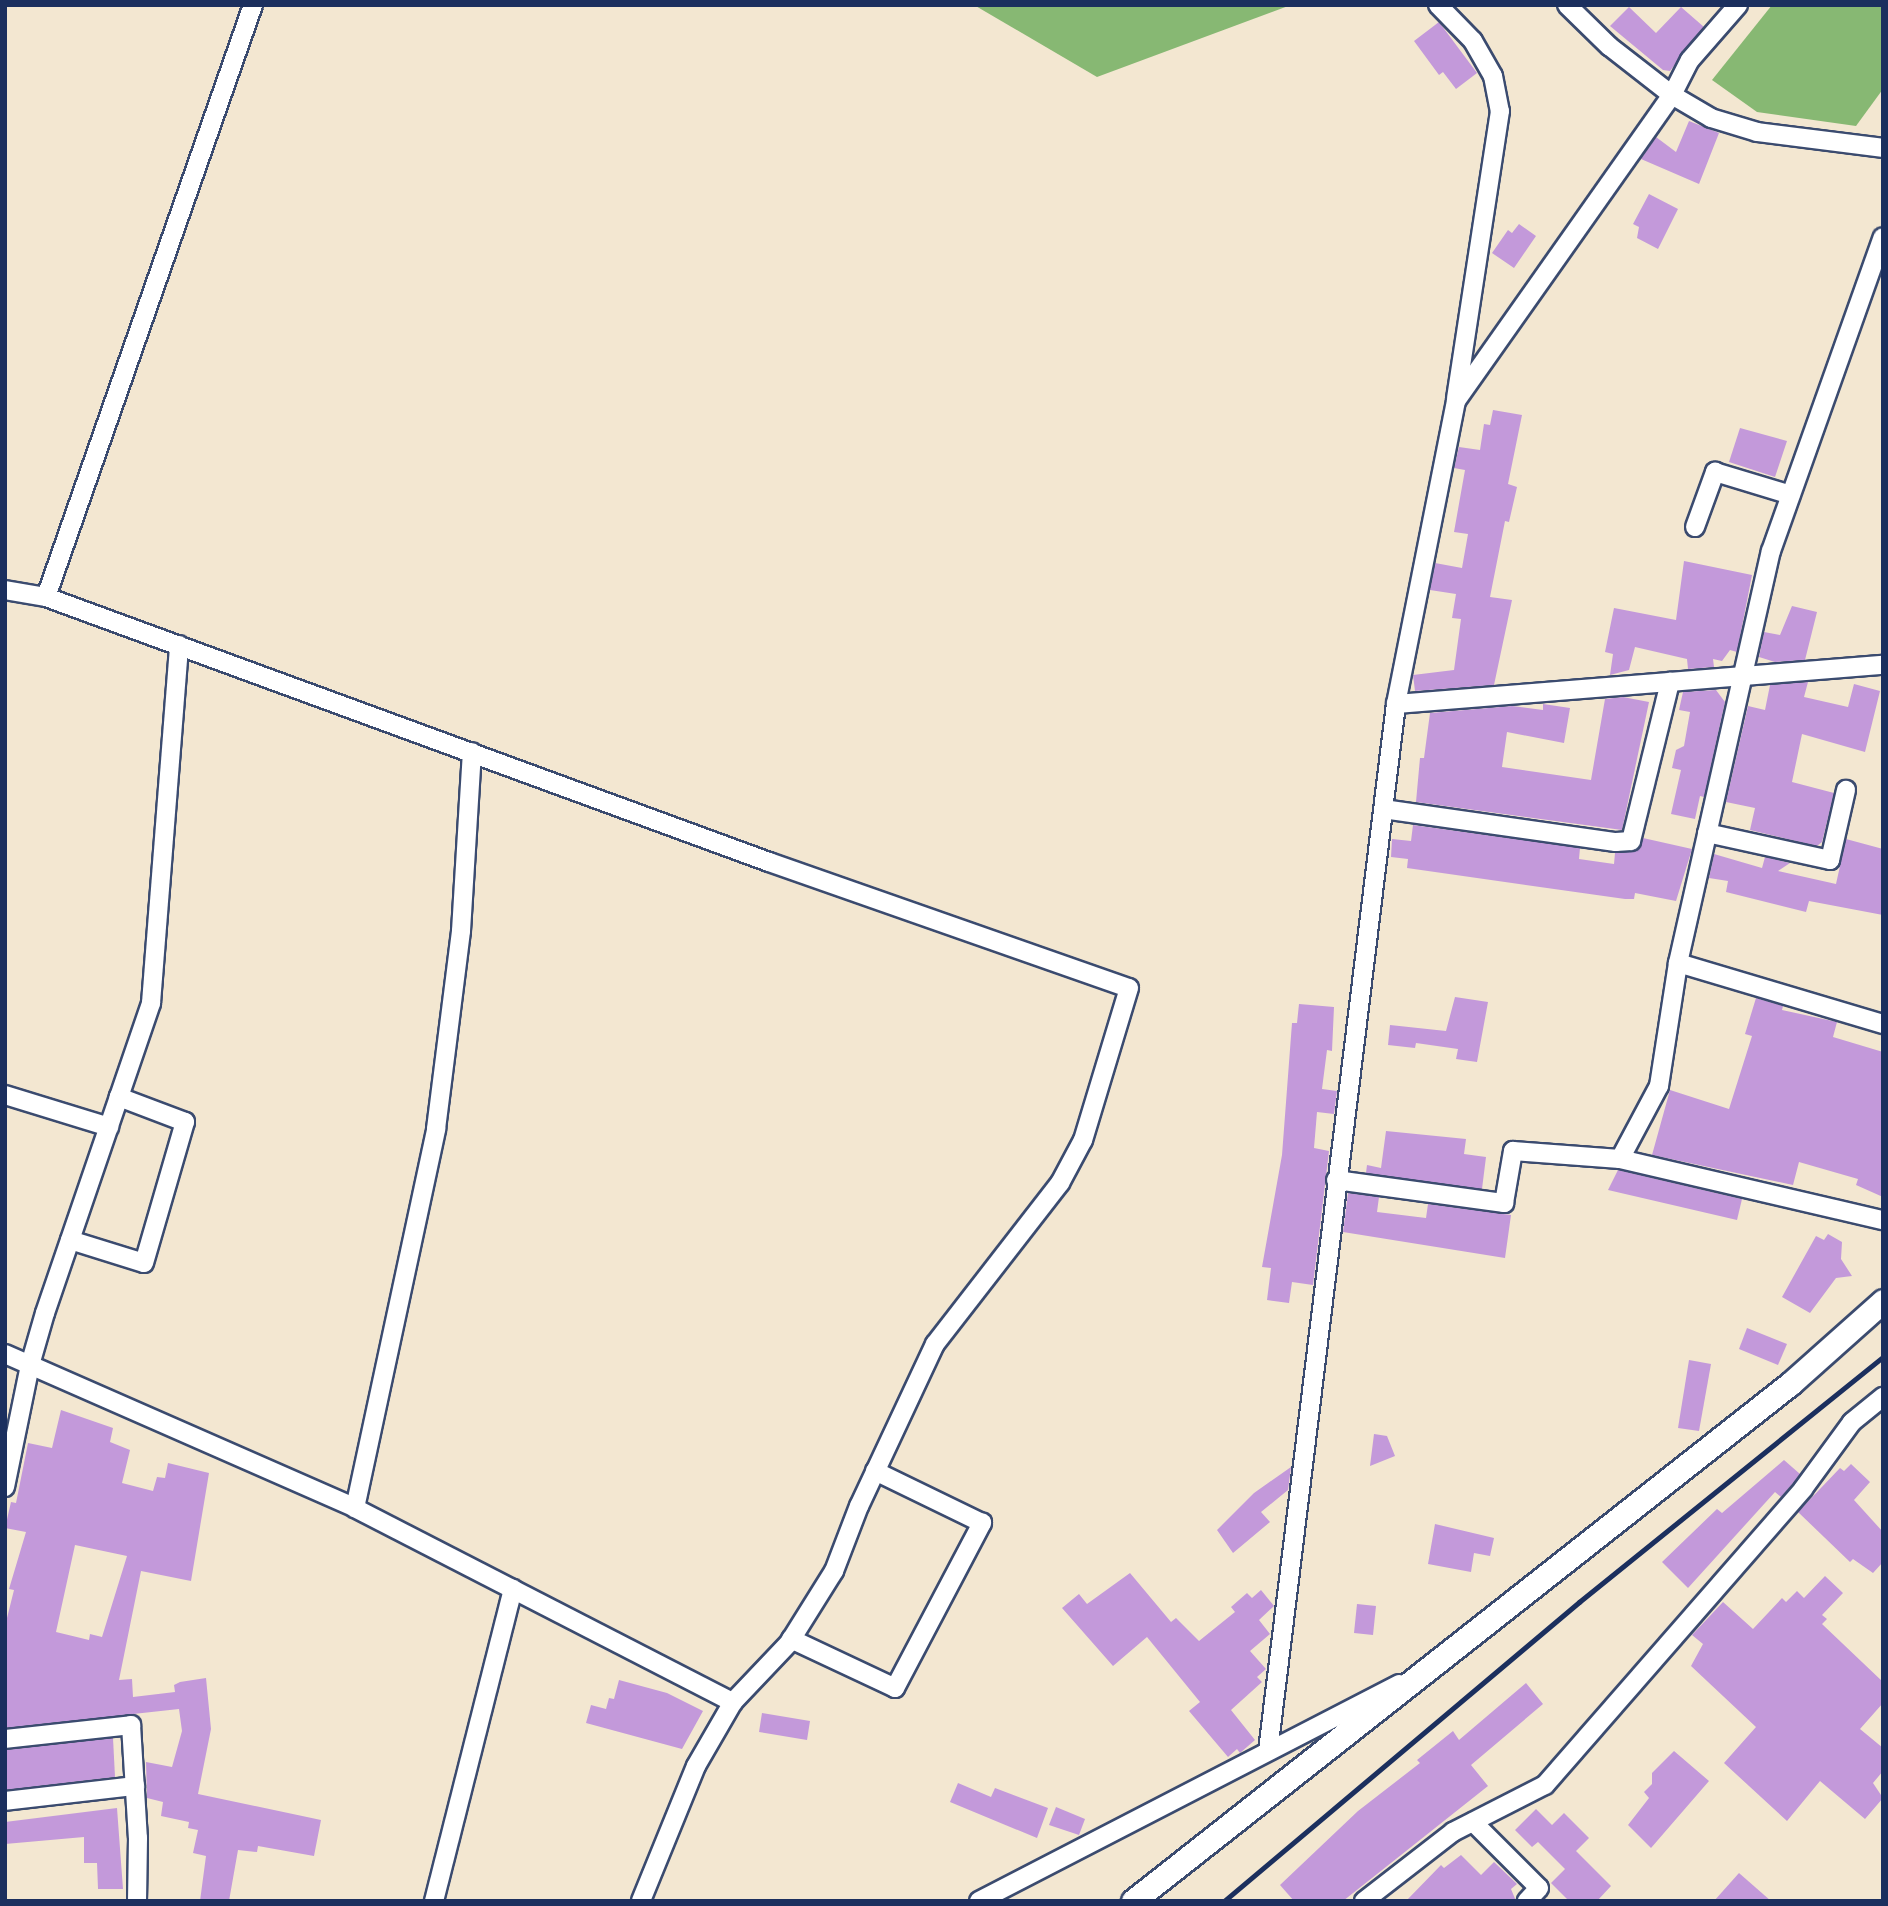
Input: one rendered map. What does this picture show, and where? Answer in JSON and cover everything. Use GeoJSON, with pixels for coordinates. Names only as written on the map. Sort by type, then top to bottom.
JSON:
{"type":"FeatureCollection","features":[{"type":"Feature","properties":{"kind":"street"},"geometry":{"type":"LineString","coordinates":[[46,597],[253,5]]}},
{"type":"Feature","properties":{"kind":"street"},"geometry":{"type":"LineString","coordinates":[[1268,1751],[1396,704],[1456,401],[1500,111],[1493,76],[1473,41],[1438,5]]}},
{"type":"Feature","properties":{"kind":"street"},"geometry":{"type":"LineString","coordinates":[[1567,5],[1609,46],[1672,95],[1711,118],[1757,132],[1883,148]]}},
{"type":"Feature","properties":{"kind":"street"},"geometry":{"type":"LineString","coordinates":[[1456,401],[1672,95],[1690,60],[1738,5]]}},
{"type":"Feature","properties":{"kind":"street"},"geometry":{"type":"LineString","coordinates":[[1620,1159],[1660,1086],[1678,963],[1771,551],[1883,237]]}},
{"type":"Feature","properties":{"kind":"street"},"geometry":{"type":"LineString","coordinates":[[1695,527],[1715,472],[1791,495]]}},
{"type":"Feature","properties":{"kind":"street"},"geometry":{"type":"LineString","coordinates":[[5,590],[46,597],[1129,988],[1078,1151],[1060,1184],[935,1343],[875,1471],[834,1571],[791,1639],[733,1702],[696,1766],[641,1901]]}},
{"type":"Feature","properties":{"kind":"street"},"geometry":{"type":"LineString","coordinates":[[5,1487],[30,1365],[151,1003],[179,645]]}},
{"type":"Feature","properties":{"kind":"street"},"geometry":{"type":"LineString","coordinates":[[1396,704],[1883,665]]}},
{"type":"Feature","properties":{"kind":"street"},"geometry":{"type":"LineString","coordinates":[[1383,809],[1616,842],[1631,841],[1670,682]]}},
{"type":"Feature","properties":{"kind":"street"},"geometry":{"type":"LineString","coordinates":[[355,1508],[436,1129],[461,931],[472,752]]}},
{"type":"Feature","properties":{"kind":"street"},"geometry":{"type":"LineString","coordinates":[[1707,833],[1830,860],[1846,790]]}},
{"type":"Feature","properties":{"kind":"street"},"geometry":{"type":"LineString","coordinates":[[1678,963],[1883,1024]]}},
{"type":"Feature","properties":{"kind":"street"},"geometry":{"type":"LineString","coordinates":[[5,1095],[109,1127]]}},
{"type":"Feature","properties":{"kind":"street"},"geometry":{"type":"LineString","coordinates":[[70,1240],[144,1263],[185,1122],[119,1097]]}},
{"type":"Feature","properties":{"kind":"street"},"geometry":{"type":"LineString","coordinates":[[1336,1180],[1504,1203],[1513,1151],[1620,1159],[1883,1220]]}},
{"type":"Feature","properties":{"kind":"street"},"geometry":{"type":"LineString","coordinates":[[1133,1901],[1433,1668],[1791,1383],[1883,1301]]}},
{"type":"Feature","properties":{"kind":"street"},"geometry":{"type":"LineString","coordinates":[[5,1354],[355,1508],[733,1702]]}},
{"type":"Feature","properties":{"kind":"street"},"geometry":{"type":"LineString","coordinates":[[1375,1897],[1473,1822],[1545,1785],[1802,1489],[1852,1422],[1883,1397]]}},
{"type":"Feature","properties":{"kind":"street"},"geometry":{"type":"LineString","coordinates":[[791,1639],[895,1688],[982,1523],[875,1471]]}},
{"type":"Feature","properties":{"kind":"street"},"geometry":{"type":"LineString","coordinates":[[435,1901],[513,1589]]}},
{"type":"Feature","properties":{"kind":"street"},"geometry":{"type":"LineString","coordinates":[[979,1901],[1433,1668]]}},
{"type":"Feature","properties":{"kind":"street"},"geometry":{"type":"LineString","coordinates":[[5,1739],[131,1725],[137,1901]]}},
{"type":"Feature","properties":{"kind":"street"},"geometry":{"type":"LineString","coordinates":[[5,1801],[135,1786]]}},
{"type":"Feature","properties":{"kind":"street"},"geometry":{"type":"LineString","coordinates":[[1473,1822],[1539,1888],[1527,1901]]}},
{"type":"Feature","properties":{"kind":"green space"},"geometry":{"type":"Polygon","coordinates":[[[974,5],[1291,5],[1097,77],[974,5]]]}},
{"type":"Feature","properties":{"kind":"green space"},"geometry":{"type":"Polygon","coordinates":[[[1772,5],[1883,5],[1883,89],[1856,126],[1757,112],[1712,80],[1772,5]]]}},
{"type":"Feature","properties":{"kind":"building"},"geometry":{"type":"Polygon","coordinates":[[[1629,7],[1656,33],[1681,7],[1704,27],[1670,71],[1663,70],[1610,26],[1629,7]]]}},
{"type":"Feature","properties":{"kind":"building"},"geometry":{"type":"Polygon","coordinates":[[[1439,22],[1477,73],[1456,89],[1443,72],[1439,75],[1414,41],[1439,22]]]}},
{"type":"Feature","properties":{"kind":"building"},"geometry":{"type":"Polygon","coordinates":[[[1689,121],[1719,133],[1699,184],[1641,159],[1656,137],[1676,152],[1689,121]]]}},
{"type":"Feature","properties":{"kind":"building"},"geometry":{"type":"Polygon","coordinates":[[[1649,194],[1678,209],[1658,249],[1637,238],[1639,227],[1633,224],[1649,194]]]}},
{"type":"Feature","properties":{"kind":"building"},"geometry":{"type":"Polygon","coordinates":[[[1519,224],[1536,236],[1514,268],[1492,253],[1508,230],[1512,233],[1519,224]]]}},
{"type":"Feature","properties":{"kind":"building"},"geometry":{"type":"Polygon","coordinates":[[[1493,410],[1522,415],[1508,484],[1517,487],[1509,522],[1505,521],[1490,597],[1512,600],[1494,685],[1415,691],[1413,675],[1454,670],[1461,619],[1452,618],[1456,594],[1430,590],[1435,563],[1462,568],[1468,534],[1454,532],[1465,470],[1454,468],[1459,447],[1480,450],[1484,424],[1490,425],[1493,410]]]}},
{"type":"Feature","properties":{"kind":"building"},"geometry":{"type":"Polygon","coordinates":[[[1740,428],[1787,441],[1775,477],[1729,462],[1740,428]]]}},
{"type":"Feature","properties":{"kind":"building"},"geometry":{"type":"Polygon","coordinates":[[[1684,561],[1752,575],[1737,652],[1730,650],[1722,661],[1713,659],[1714,667],[1688,669],[1687,659],[1635,647],[1629,670],[1610,675],[1613,654],[1605,652],[1614,608],[1676,620],[1684,561]]]}},
{"type":"Feature","properties":{"kind":"building"},"geometry":{"type":"Polygon","coordinates":[[[1792,606],[1817,612],[1805,660],[1775,662],[1759,657],[1764,632],[1780,635],[1792,606]]]}},
{"type":"Feature","properties":{"kind":"building"},"geometry":{"type":"Polygon","coordinates":[[[1808,682],[1804,697],[1848,707],[1854,684],[1880,691],[1865,752],[1802,734],[1792,782],[1834,793],[1822,842],[1817,846],[1750,830],[1755,808],[1726,802],[1748,706],[1765,710],[1770,685],[1808,682]]]}},
{"type":"Feature","properties":{"kind":"building"},"geometry":{"type":"Polygon","coordinates":[[[1716,690],[1725,702],[1704,797],[1700,796],[1695,819],[1671,814],[1681,770],[1672,768],[1676,750],[1684,746],[1690,712],[1679,710],[1683,692],[1716,690]]]}},
{"type":"Feature","properties":{"kind":"building"},"geometry":{"type":"Polygon","coordinates":[[[1623,697],[1649,702],[1622,830],[1416,802],[1420,758],[1424,758],[1430,713],[1512,706],[1543,710],[1543,704],[1570,708],[1564,743],[1507,732],[1502,767],[1591,780],[1605,699],[1623,697]]]}},
{"type":"Feature","properties":{"kind":"building"},"geometry":{"type":"Polygon","coordinates":[[[1413,825],[1580,848],[1579,859],[1614,864],[1615,853],[1638,850],[1643,838],[1692,849],[1676,901],[1635,893],[1634,899],[1625,899],[1407,868],[1408,859],[1391,857],[1392,839],[1411,841],[1413,825]]]}},
{"type":"Feature","properties":{"kind":"building"},"geometry":{"type":"Polygon","coordinates":[[[1846,839],[1883,849],[1883,915],[1809,901],[1806,912],[1726,892],[1728,881],[1709,878],[1714,854],[1762,868],[1765,857],[1790,863],[1778,871],[1836,884],[1846,839]]]}},
{"type":"Feature","properties":{"kind":"building"},"geometry":{"type":"Polygon","coordinates":[[[1455,997],[1488,1002],[1477,1062],[1456,1059],[1458,1049],[1416,1043],[1415,1048],[1388,1045],[1390,1025],[1446,1031],[1455,997]]]}},
{"type":"Feature","properties":{"kind":"building"},"geometry":{"type":"Polygon","coordinates":[[[1756,998],[1783,1006],[1782,1010],[1837,1022],[1833,1037],[1883,1052],[1883,1197],[1856,1185],[1858,1179],[1799,1162],[1793,1185],[1652,1155],[1670,1090],[1729,1109],[1752,1036],[1745,1034],[1756,998]]]}},
{"type":"Feature","properties":{"kind":"building"},"geometry":{"type":"Polygon","coordinates":[[[1299,1004],[1334,1007],[1332,1051],[1327,1050],[1322,1089],[1337,1091],[1334,1114],[1317,1112],[1314,1148],[1329,1151],[1313,1285],[1292,1282],[1289,1303],[1267,1300],[1271,1268],[1262,1267],[1282,1155],[1292,1023],[1297,1023],[1299,1004]]]}},
{"type":"Feature","properties":{"kind":"building"},"geometry":{"type":"Polygon","coordinates":[[[1386,1131],[1466,1139],[1464,1154],[1486,1157],[1482,1189],[1366,1173],[1367,1165],[1381,1168],[1386,1131]]]}},
{"type":"Feature","properties":{"kind":"building"},"geometry":{"type":"Polygon","coordinates":[[[1618,1170],[1742,1199],[1737,1220],[1608,1190],[1618,1170]]]}},
{"type":"Feature","properties":{"kind":"building"},"geometry":{"type":"Polygon","coordinates":[[[1348,1193],[1379,1197],[1377,1212],[1426,1218],[1428,1204],[1511,1215],[1505,1258],[1343,1232],[1348,1193]]]}},
{"type":"Feature","properties":{"kind":"building"},"geometry":{"type":"Polygon","coordinates":[[[1828,1234],[1842,1242],[1841,1259],[1852,1276],[1836,1278],[1810,1313],[1782,1297],[1816,1236],[1824,1240],[1828,1234]]]}},
{"type":"Feature","properties":{"kind":"building"},"geometry":{"type":"Polygon","coordinates":[[[1747,1328],[1787,1344],[1778,1365],[1739,1349],[1747,1328]]]}},
{"type":"Feature","properties":{"kind":"building"},"geometry":{"type":"Polygon","coordinates":[[[1689,1360],[1711,1364],[1699,1431],[1678,1428],[1689,1360]]]}},
{"type":"Feature","properties":{"kind":"building"},"geometry":{"type":"Polygon","coordinates":[[[61,1410],[113,1428],[110,1442],[130,1450],[122,1483],[153,1491],[157,1477],[165,1478],[168,1463],[209,1473],[191,1581],[141,1571],[119,1680],[132,1679],[133,1697],[175,1692],[174,1685],[180,1682],[206,1678],[211,1729],[198,1794],[321,1820],[314,1856],[258,1846],[257,1852],[238,1850],[229,1901],[200,1901],[206,1856],[193,1853],[198,1830],[188,1828],[189,1822],[161,1816],[163,1802],[147,1798],[146,1762],[172,1767],[182,1731],[179,1709],[5,1728],[5,1626],[14,1590],[9,1589],[26,1532],[5,1528],[11,1502],[16,1503],[28,1443],[52,1448],[61,1410]],[[75,1545],[56,1632],[89,1640],[90,1634],[102,1637],[127,1556],[75,1545]]]}},
{"type":"Feature","properties":{"kind":"building"},"geometry":{"type":"Polygon","coordinates":[[[1374,1434],[1387,1436],[1395,1456],[1370,1466],[1374,1434]]]}},
{"type":"Feature","properties":{"kind":"building"},"geometry":{"type":"Polygon","coordinates":[[[1784,1460],[1800,1474],[1781,1497],[1775,1492],[1688,1588],[1662,1562],[1717,1509],[1722,1513],[1784,1460]]]}},
{"type":"Feature","properties":{"kind":"building"},"geometry":{"type":"Polygon","coordinates":[[[1851,1464],[1870,1482],[1854,1500],[1883,1532],[1883,1562],[1873,1573],[1853,1559],[1850,1562],[1798,1512],[1840,1468],[1844,1471],[1851,1464]]]}},
{"type":"Feature","properties":{"kind":"building"},"geometry":{"type":"Polygon","coordinates":[[[1291,1467],[1288,1490],[1261,1512],[1270,1522],[1233,1553],[1217,1530],[1254,1493],[1291,1467]]]}},
{"type":"Feature","properties":{"kind":"building"},"geometry":{"type":"Polygon","coordinates":[[[1435,1524],[1494,1538],[1490,1556],[1474,1553],[1471,1572],[1428,1564],[1435,1524]]]}},
{"type":"Feature","properties":{"kind":"building"},"geometry":{"type":"Polygon","coordinates":[[[1130,1573],[1171,1622],[1176,1618],[1199,1641],[1235,1612],[1231,1607],[1247,1593],[1252,1598],[1261,1590],[1274,1606],[1259,1620],[1270,1634],[1250,1651],[1266,1669],[1257,1677],[1262,1682],[1231,1710],[1255,1740],[1240,1753],[1237,1749],[1228,1757],[1189,1711],[1200,1702],[1147,1637],[1113,1666],[1062,1608],[1079,1594],[1087,1604],[1130,1573]]]}},
{"type":"Feature","properties":{"kind":"building"},"geometry":{"type":"Polygon","coordinates":[[[1825,1576],[1843,1593],[1822,1615],[1827,1619],[1822,1624],[1883,1682],[1883,1703],[1860,1729],[1883,1748],[1883,1771],[1873,1783],[1883,1798],[1865,1819],[1820,1781],[1787,1821],[1724,1763],[1756,1727],[1691,1666],[1703,1644],[1692,1635],[1723,1602],[1753,1629],[1782,1598],[1786,1602],[1797,1591],[1804,1598],[1825,1576]]]}},
{"type":"Feature","properties":{"kind":"building"},"geometry":{"type":"Polygon","coordinates":[[[1357,1604],[1376,1606],[1373,1635],[1354,1633],[1357,1604]]]}},
{"type":"Feature","properties":{"kind":"building"},"geometry":{"type":"Polygon","coordinates":[[[619,1680],[667,1693],[703,1711],[682,1749],[586,1723],[591,1705],[606,1709],[609,1698],[614,1699],[619,1680]]]}},
{"type":"Feature","properties":{"kind":"building"},"geometry":{"type":"Polygon","coordinates":[[[1526,1683],[1543,1704],[1471,1765],[1488,1786],[1343,1901],[1294,1901],[1280,1885],[1358,1811],[1420,1763],[1417,1760],[1453,1731],[1459,1740],[1526,1683]]]}},
{"type":"Feature","properties":{"kind":"building"},"geometry":{"type":"Polygon","coordinates":[[[762,1713],[810,1721],[807,1740],[759,1732],[762,1713]]]}},
{"type":"Feature","properties":{"kind":"building"},"geometry":{"type":"Polygon","coordinates":[[[113,1738],[115,1777],[5,1790],[5,1750],[113,1738]]]}},
{"type":"Feature","properties":{"kind":"building"},"geometry":{"type":"Polygon","coordinates":[[[1674,1751],[1709,1781],[1651,1848],[1628,1825],[1649,1798],[1644,1792],[1652,1784],[1652,1773],[1674,1751]]]}},
{"type":"Feature","properties":{"kind":"building"},"geometry":{"type":"Polygon","coordinates":[[[958,1783],[991,1797],[995,1788],[1048,1808],[1037,1838],[950,1802],[958,1783]]]}},
{"type":"Feature","properties":{"kind":"building"},"geometry":{"type":"Polygon","coordinates":[[[1056,1807],[1085,1819],[1079,1835],[1049,1825],[1056,1807]]]}},
{"type":"Feature","properties":{"kind":"building"},"geometry":{"type":"Polygon","coordinates":[[[117,1808],[123,1889],[98,1889],[97,1863],[84,1863],[84,1837],[5,1844],[5,1822],[117,1808]]]}},
{"type":"Feature","properties":{"kind":"building"},"geometry":{"type":"Polygon","coordinates":[[[1536,1809],[1552,1825],[1564,1813],[1589,1838],[1576,1851],[1611,1886],[1597,1901],[1569,1901],[1551,1883],[1565,1869],[1538,1842],[1532,1847],[1515,1830],[1536,1809]]]}},
{"type":"Feature","properties":{"kind":"building"},"geometry":{"type":"Polygon","coordinates":[[[1461,1855],[1481,1875],[1494,1862],[1517,1884],[1511,1889],[1516,1901],[1406,1901],[1441,1865],[1444,1868],[1461,1855]]]}},
{"type":"Feature","properties":{"kind":"building"},"geometry":{"type":"Polygon","coordinates":[[[1739,1873],[1771,1901],[1714,1901],[1739,1873]]]}},
{"type":"Feature","properties":{"kind":"railway"},"geometry":{"type":"LineString","coordinates":[[1224,1901],[1579,1602],[1883,1357]]}}]}
